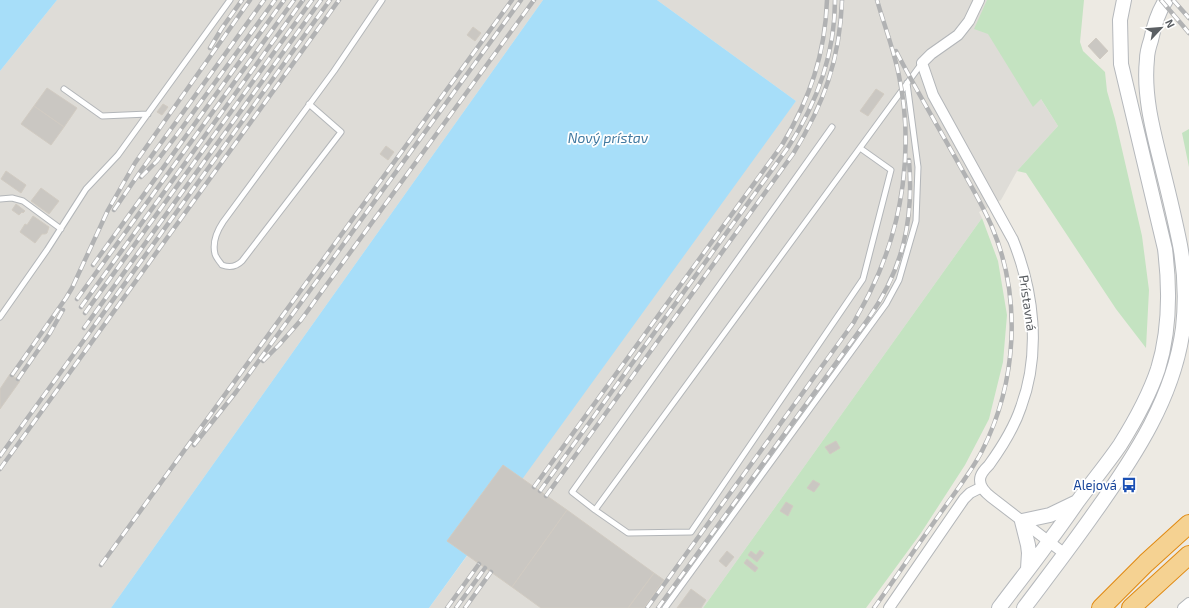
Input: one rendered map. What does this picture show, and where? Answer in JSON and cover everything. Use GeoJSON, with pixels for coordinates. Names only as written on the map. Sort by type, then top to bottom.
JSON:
{"type":"FeatureCollection","features":[{"type":"Feature","properties":{"kind":"highway"},"geometry":{"type":"LineString","coordinates":[[1101,608],[1146,563],[1189,524]]}},
{"type":"Feature","properties":{"kind":"highway"},"geometry":{"type":"LineString","coordinates":[[1131,608],[1189,555]]}},
{"type":"Feature","properties":{"kind":"main road"},"geometry":{"type":"LineString","coordinates":[[999,608],[1050,542],[1119,446],[1142,407],[1158,369],[1167,324],[1168,284],[1165,249],[1121,64],[1120,20],[1124,0]]}},
{"type":"Feature","properties":{"kind":"main road"},"geometry":{"type":"LineString","coordinates":[[1024,608],[1066,554],[1119,479],[1148,430],[1163,401],[1172,377],[1181,342],[1185,306],[1183,261],[1150,119],[1146,87],[1147,59],[1156,20],[1166,0]]}},
{"type":"Feature","properties":{"kind":"main road"},"geometry":{"type":"LineString","coordinates":[[1028,569],[1028,545],[1022,521],[1050,515],[1078,502]]}},
{"type":"Feature","properties":{"kind":"street"},"geometry":{"type":"LineString","coordinates":[[922,63],[931,54],[961,32],[969,21],[978,0]]}},
{"type":"Feature","properties":{"kind":"street","name":"Prístavná"},"geometry":{"type":"LineString","coordinates":[[922,63],[933,95],[1013,240],[1025,274],[1031,305],[1033,343],[1022,406],[1013,427],[980,479],[982,487]]}},
{"type":"Feature","properties":{"kind":"street"},"geometry":{"type":"LineString","coordinates":[[889,608],[964,498],[982,487],[1022,521],[1066,554]]}},
{"type":"Feature","properties":{"kind":"street"},"geometry":{"type":"LineString","coordinates":[[1183,608],[1189,603]]}},
{"type":"Feature","properties":{"kind":"lane"},"geometry":{"type":"LineString","coordinates":[[0,317],[86,189],[118,155],[230,0]]}},
{"type":"Feature","properties":{"kind":"lane"},"geometry":{"type":"LineString","coordinates":[[309,104],[341,132],[242,261],[237,266],[228,267],[222,265],[215,254],[214,244],[217,232],[223,222],[309,104],[334,71],[382,0]]}},
{"type":"Feature","properties":{"kind":"lane"},"geometry":{"type":"LineString","coordinates":[[595,510],[922,63]]}},
{"type":"Feature","properties":{"kind":"lane"},"geometry":{"type":"LineString","coordinates":[[665,608],[886,304],[899,280],[916,221],[918,167],[907,83]]}},
{"type":"Feature","properties":{"kind":"lane"},"geometry":{"type":"LineString","coordinates":[[64,89],[102,116],[148,114]]}},
{"type":"Feature","properties":{"kind":"lane"},"geometry":{"type":"LineString","coordinates":[[832,127],[572,492],[628,533],[691,532],[863,279],[891,170],[860,148]]}},
{"type":"Feature","properties":{"kind":"lane"},"geometry":{"type":"LineString","coordinates":[[0,199],[12,198],[23,201],[60,229]]}},
{"type":"Feature","properties":{"kind":"shaded area"},"geometry":{"type":"Polygon","coordinates":[[[57,0],[543,0],[111,608],[0,608],[0,71],[57,0]]]}},
{"type":"Feature","properties":{"kind":"shaded area"},"geometry":{"type":"Polygon","coordinates":[[[657,0],[1015,0],[993,24],[1058,126],[1017,171],[1001,200],[979,212],[982,218],[703,608],[429,608],[467,556],[447,541],[796,101],[657,0]]]}},
{"type":"Feature","properties":{"kind":"green space"},"geometry":{"type":"Polygon","coordinates":[[[987,0],[1084,0],[1080,42],[1083,51],[1105,72],[1107,91],[1115,119],[1142,236],[1149,290],[1146,348],[1116,309],[1026,173],[1017,171],[1058,126],[1041,99],[1033,107],[988,34],[974,29],[987,0]]]}},
{"type":"Feature","properties":{"kind":"green space"},"geometry":{"type":"Polygon","coordinates":[[[1189,129],[1189,167],[1182,133],[1189,129]]]}},
{"type":"Feature","properties":{"kind":"green space"},"geometry":{"type":"Polygon","coordinates":[[[982,218],[998,261],[1007,315],[1003,362],[989,419],[965,465],[921,533],[866,608],[703,608],[982,218]]]}},
{"type":"Feature","properties":{"kind":"water"},"geometry":{"type":"Polygon","coordinates":[[[0,0],[57,0],[0,71],[0,0]]]}},
{"type":"Feature","properties":{"kind":"water","name":"Nový prístav"},"geometry":{"type":"Polygon","coordinates":[[[543,0],[657,0],[796,101],[429,608],[111,608],[543,0]]]}},
{"type":"Feature","properties":{"kind":"building"},"geometry":{"type":"Polygon","coordinates":[[[473,27],[481,33],[475,41],[467,35],[473,27]]]}},
{"type":"Feature","properties":{"kind":"building"},"geometry":{"type":"Polygon","coordinates":[[[1096,38],[1108,51],[1100,59],[1088,46],[1096,38]]]}},
{"type":"Feature","properties":{"kind":"building"},"geometry":{"type":"Polygon","coordinates":[[[47,88],[77,108],[64,127],[34,106],[47,88]]]}},
{"type":"Feature","properties":{"kind":"building"},"geometry":{"type":"Polygon","coordinates":[[[876,89],[884,94],[868,116],[860,111],[876,89]]]}},
{"type":"Feature","properties":{"kind":"building"},"geometry":{"type":"Polygon","coordinates":[[[163,104],[168,107],[162,115],[157,112],[163,104]]]}},
{"type":"Feature","properties":{"kind":"building"},"geometry":{"type":"Polygon","coordinates":[[[34,106],[64,127],[51,145],[21,124],[34,106]]]}},
{"type":"Feature","properties":{"kind":"building"},"geometry":{"type":"Polygon","coordinates":[[[386,146],[394,152],[388,160],[380,154],[386,146]]]}},
{"type":"Feature","properties":{"kind":"building"},"geometry":{"type":"Polygon","coordinates":[[[6,171],[26,185],[21,193],[1,179],[6,171]]]}},
{"type":"Feature","properties":{"kind":"building"},"geometry":{"type":"Polygon","coordinates":[[[41,188],[59,201],[49,214],[31,201],[41,188]]]}},
{"type":"Feature","properties":{"kind":"building"},"geometry":{"type":"Polygon","coordinates":[[[16,204],[25,211],[19,215],[12,210],[16,204]]]}},
{"type":"Feature","properties":{"kind":"building"},"geometry":{"type":"Polygon","coordinates":[[[33,216],[49,227],[47,233],[42,234],[35,243],[20,232],[33,216]]]}},
{"type":"Feature","properties":{"kind":"building"},"geometry":{"type":"Polygon","coordinates":[[[10,374],[20,381],[0,409],[0,389],[10,374]]]}},
{"type":"Feature","properties":{"kind":"building"},"geometry":{"type":"Polygon","coordinates":[[[836,441],[840,448],[830,454],[825,447],[836,441]]]}},
{"type":"Feature","properties":{"kind":"building"},"geometry":{"type":"Polygon","coordinates":[[[503,465],[567,510],[512,587],[447,541],[503,465]]]}},
{"type":"Feature","properties":{"kind":"building"},"geometry":{"type":"Polygon","coordinates":[[[813,480],[820,484],[814,492],[807,488],[813,480]]]}},
{"type":"Feature","properties":{"kind":"building"},"geometry":{"type":"Polygon","coordinates":[[[786,502],[793,506],[788,516],[780,511],[786,502]]]}},
{"type":"Feature","properties":{"kind":"building"},"geometry":{"type":"Polygon","coordinates":[[[567,510],[654,573],[628,608],[541,608],[512,587],[567,510]]]}},
{"type":"Feature","properties":{"kind":"building"},"geometry":{"type":"Polygon","coordinates":[[[760,550],[764,553],[757,562],[748,555],[751,551],[756,555],[760,550]]]}},
{"type":"Feature","properties":{"kind":"building"},"geometry":{"type":"Polygon","coordinates":[[[727,551],[734,557],[726,567],[719,561],[727,551]]]}},
{"type":"Feature","properties":{"kind":"building"},"geometry":{"type":"Polygon","coordinates":[[[747,559],[758,568],[755,572],[744,563],[747,559]]]}},
{"type":"Feature","properties":{"kind":"building"},"geometry":{"type":"Polygon","coordinates":[[[654,573],[664,580],[644,608],[628,608],[654,573]]]}},
{"type":"Feature","properties":{"kind":"building"},"geometry":{"type":"Polygon","coordinates":[[[691,589],[706,600],[701,608],[677,608],[691,589]]]}},
{"type":"Feature","properties":{"kind":"railway"},"geometry":{"type":"LineString","coordinates":[[210,48],[242,0]]}},
{"type":"Feature","properties":{"kind":"railway"},"geometry":{"type":"LineString","coordinates":[[12,375],[72,288],[108,210],[135,163],[250,0]]}},
{"type":"Feature","properties":{"kind":"railway"},"geometry":{"type":"LineString","coordinates":[[114,210],[264,0]]}},
{"type":"Feature","properties":{"kind":"railway"},"geometry":{"type":"LineString","coordinates":[[141,177],[157,161],[176,136],[275,0]]}},
{"type":"Feature","properties":{"kind":"railway"},"geometry":{"type":"LineString","coordinates":[[93,265],[284,0]]}},
{"type":"Feature","properties":{"kind":"railway"},"geometry":{"type":"LineString","coordinates":[[77,299],[294,0]]}},
{"type":"Feature","properties":{"kind":"railway"},"geometry":{"type":"LineString","coordinates":[[81,307],[303,0]]}},
{"type":"Feature","properties":{"kind":"railway"},"geometry":{"type":"LineString","coordinates":[[85,313],[312,0]]}},
{"type":"Feature","properties":{"kind":"railway"},"geometry":{"type":"LineString","coordinates":[[84,328],[321,0]]}},
{"type":"Feature","properties":{"kind":"railway"},"geometry":{"type":"LineString","coordinates":[[0,456],[330,0]]}},
{"type":"Feature","properties":{"kind":"railway"},"geometry":{"type":"LineString","coordinates":[[0,469],[339,0]]}},
{"type":"Feature","properties":{"kind":"railway"},"geometry":{"type":"LineString","coordinates":[[101,565],[512,0]]}},
{"type":"Feature","properties":{"kind":"railway"},"geometry":{"type":"LineString","coordinates":[[194,445],[236,392],[521,0]]}},
{"type":"Feature","properties":{"kind":"railway"},"geometry":{"type":"LineString","coordinates":[[263,361],[301,320],[534,0]]}},
{"type":"Feature","properties":{"kind":"railway"},"geometry":{"type":"LineString","coordinates":[[534,487],[782,145],[801,110],[814,76],[823,39],[827,0]]}},
{"type":"Feature","properties":{"kind":"railway"},"geometry":{"type":"LineString","coordinates":[[540,491],[787,149],[807,115],[822,78],[832,40],[835,0]]}},
{"type":"Feature","properties":{"kind":"railway"},"geometry":{"type":"LineString","coordinates":[[546,496],[793,154],[822,99],[834,61],[838,42],[842,0]]}},
{"type":"Feature","properties":{"kind":"railway"},"geometry":{"type":"LineString","coordinates":[[647,608],[854,322],[882,265],[891,239],[903,185],[905,130],[903,103],[897,66],[877,0]]}},
{"type":"Feature","properties":{"kind":"railway"},"geometry":{"type":"LineString","coordinates":[[1161,0],[1189,33]]}},
{"type":"Feature","properties":{"kind":"railway"},"geometry":{"type":"LineString","coordinates":[[1173,0],[1189,18]]}},
{"type":"Feature","properties":{"kind":"railway"},"geometry":{"type":"LineString","coordinates":[[874,608],[963,481],[982,451],[994,424],[1003,397],[1011,340],[1011,311],[1008,282],[1002,254],[992,227],[977,196],[896,51]]}},
{"type":"Feature","properties":{"kind":"railway"},"geometry":{"type":"LineString","coordinates":[[658,608],[868,319],[880,300],[890,282],[904,243],[910,203],[909,160]]}},
{"type":"Feature","properties":{"kind":"railway"},"geometry":{"type":"LineString","coordinates":[[18,379],[50,333],[63,310]]}},
{"type":"Feature","properties":{"kind":"railway"},"geometry":{"type":"LineString","coordinates":[[447,608],[479,564]]}},
{"type":"Feature","properties":{"kind":"railway"},"geometry":{"type":"LineString","coordinates":[[456,608],[485,568]]}},
{"type":"Feature","properties":{"kind":"railway"},"geometry":{"type":"LineString","coordinates":[[465,608],[491,572]]}},
{"type":"Feature","properties":{"kind":"place","name":"Alejová"},"geometry":{"type":"Point","coordinates":[1129,485]}}]}
